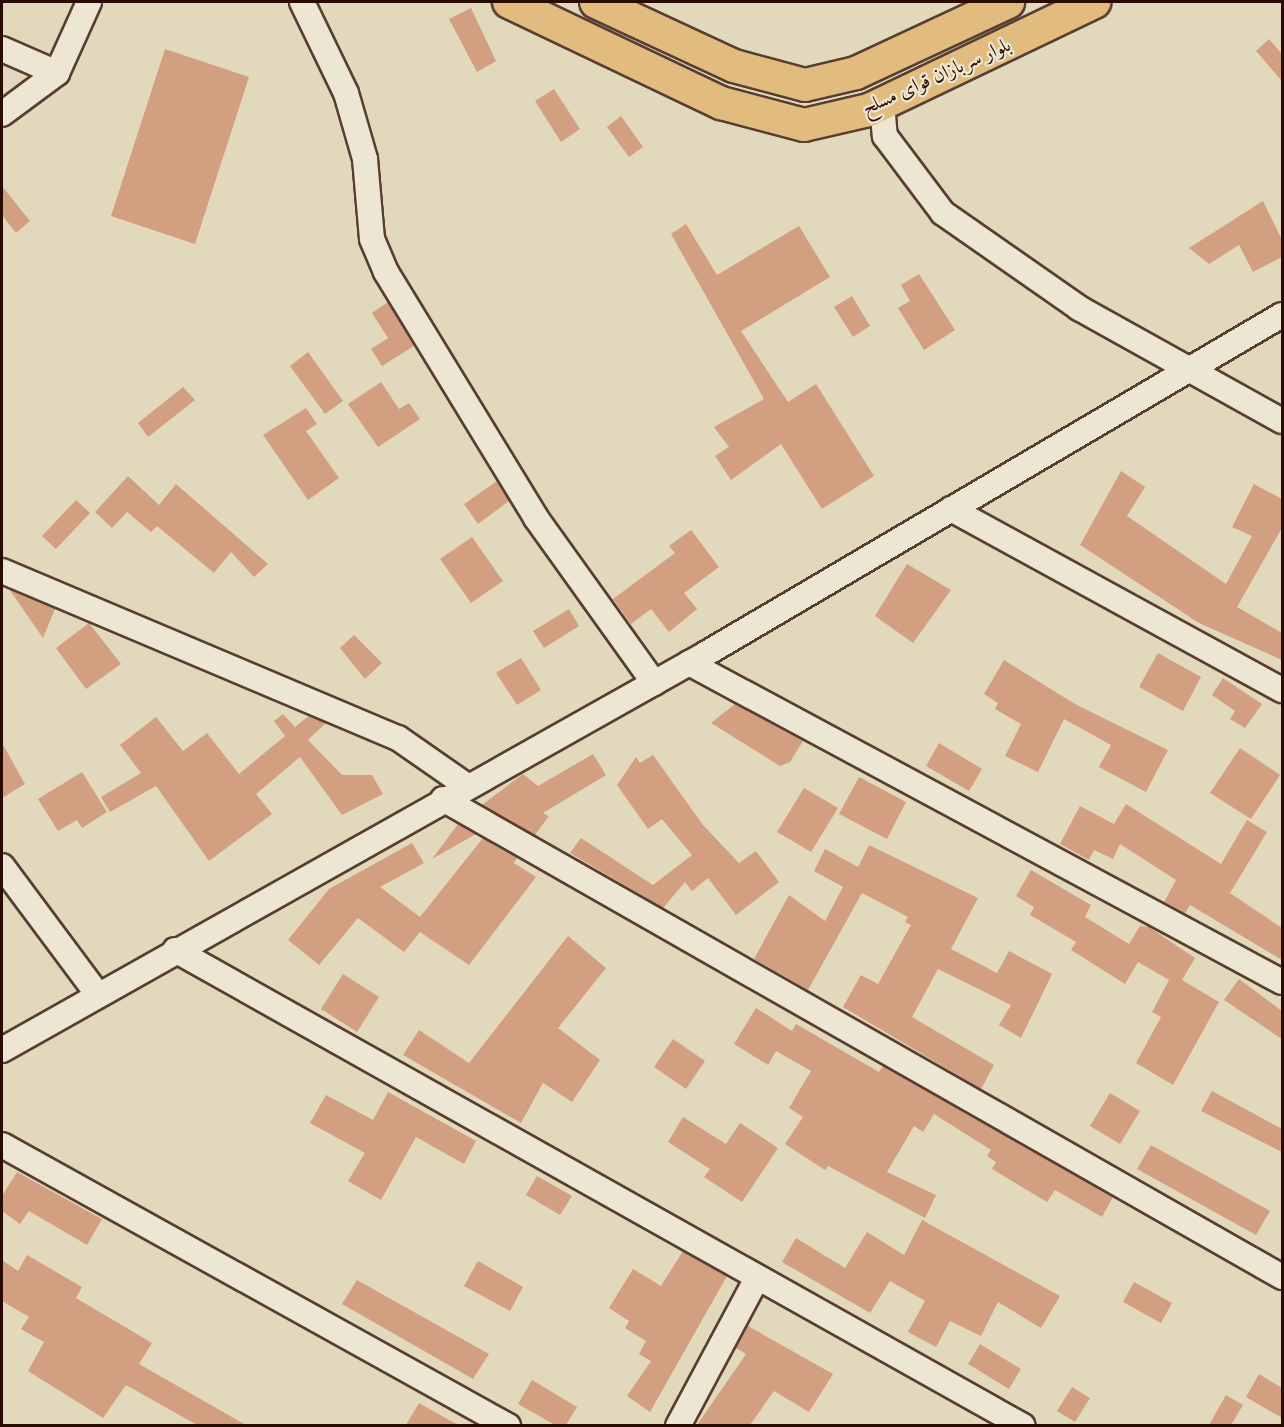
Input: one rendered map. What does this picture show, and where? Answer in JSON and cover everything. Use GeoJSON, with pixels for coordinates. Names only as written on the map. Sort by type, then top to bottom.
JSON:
{"type":"FeatureCollection","features":[{"type":"Feature","properties":{"kind":"main road","name":"بلوار سربازان قوای مسلح"},"geometry":{"type":"LineString","coordinates":[[509,2],[721,103],[804,125],[882,104],[1095,2]]}},
{"type":"Feature","properties":{"kind":"main road","name":"بلوار سربازان قوای مسلح"},"geometry":{"type":"LineString","coordinates":[[596,2],[734,66],[805,85],[856,73],[1008,2]]}},
{"type":"Feature","properties":{"kind":"street"},"geometry":{"type":"LineString","coordinates":[[2,114],[57,73],[89,2]]}},
{"type":"Feature","properties":{"kind":"street"},"geometry":{"type":"LineString","coordinates":[[302,2],[346,93],[365,159],[372,239],[386,272],[536,518],[654,683]]}},
{"type":"Feature","properties":{"kind":"street"},"geometry":{"type":"LineString","coordinates":[[2,49],[57,73]]}},
{"type":"Feature","properties":{"kind":"street"},"geometry":{"type":"LineString","coordinates":[[882,104],[885,136],[942,213],[1079,308],[1282,421]]}},
{"type":"Feature","properties":{"kind":"street"},"geometry":{"type":"LineString","coordinates":[[2,1050],[443,799],[689,663],[1282,315]]}},
{"type":"Feature","properties":{"kind":"street"},"geometry":{"type":"LineString","coordinates":[[951,510],[1282,690]]}},
{"type":"Feature","properties":{"kind":"street"},"geometry":{"type":"LineString","coordinates":[[2,571],[398,738],[467,786]]}},
{"type":"Feature","properties":{"kind":"street"},"geometry":{"type":"LineString","coordinates":[[689,663],[1282,982]]}},
{"type":"Feature","properties":{"kind":"street"},"geometry":{"type":"LineString","coordinates":[[443,799],[1282,1277]]}},
{"type":"Feature","properties":{"kind":"street"},"geometry":{"type":"LineString","coordinates":[[2,866],[98,995]]}},
{"type":"Feature","properties":{"kind":"street"},"geometry":{"type":"LineString","coordinates":[[175,950],[756,1280],[1023,1425]]}},
{"type":"Feature","properties":{"kind":"street"},"geometry":{"type":"LineString","coordinates":[[2,1145],[508,1425]]}},
{"type":"Feature","properties":{"kind":"street"},"geometry":{"type":"LineString","coordinates":[[678,1425],[756,1280]]}},
{"type":"Feature","properties":{"kind":"building"},"geometry":{"type":"Polygon","coordinates":[[[471,8],[496,61],[477,72],[449,19],[471,8]]]}},
{"type":"Feature","properties":{"kind":"building"},"geometry":{"type":"Polygon","coordinates":[[[1269,39],[1282,54],[1282,81],[1256,51],[1269,39]]]}},
{"type":"Feature","properties":{"kind":"building"},"geometry":{"type":"Polygon","coordinates":[[[165,49],[249,77],[195,244],[111,216],[165,49]]]}},
{"type":"Feature","properties":{"kind":"building"},"geometry":{"type":"Polygon","coordinates":[[[554,89],[580,129],[561,142],[535,101],[554,89]]]}},
{"type":"Feature","properties":{"kind":"building"},"geometry":{"type":"Polygon","coordinates":[[[621,116],[643,147],[629,157],[607,127],[621,116]]]}},
{"type":"Feature","properties":{"kind":"building"},"geometry":{"type":"Polygon","coordinates":[[[2,186],[30,221],[16,233],[2,215],[2,186]]]}},
{"type":"Feature","properties":{"kind":"building"},"geometry":{"type":"Polygon","coordinates":[[[1263,201],[1282,240],[1282,257],[1253,272],[1239,245],[1209,264],[1189,248],[1263,201]]]}},
{"type":"Feature","properties":{"kind":"building"},"geometry":{"type":"Polygon","coordinates":[[[686,224],[717,275],[799,226],[830,277],[741,331],[788,402],[816,384],[874,476],[822,509],[781,444],[731,480],[715,456],[729,447],[714,427],[764,399],[671,234],[686,224]]]}},
{"type":"Feature","properties":{"kind":"building"},"geometry":{"type":"Polygon","coordinates":[[[919,274],[955,330],[924,350],[898,308],[910,301],[901,285],[919,274]]]}},
{"type":"Feature","properties":{"kind":"building"},"geometry":{"type":"Polygon","coordinates":[[[852,296],[870,326],[853,337],[834,307],[852,296]]]}},
{"type":"Feature","properties":{"kind":"building"},"geometry":{"type":"Polygon","coordinates":[[[388,302],[414,346],[382,366],[371,349],[388,338],[372,313],[388,302]]]}},
{"type":"Feature","properties":{"kind":"building"},"geometry":{"type":"Polygon","coordinates":[[[308,352],[343,401],[325,414],[290,366],[308,352]]]}},
{"type":"Feature","properties":{"kind":"building"},"geometry":{"type":"Polygon","coordinates":[[[381,382],[399,409],[409,403],[420,419],[378,447],[348,404],[381,382]]]}},
{"type":"Feature","properties":{"kind":"building"},"geometry":{"type":"Polygon","coordinates":[[[183,387],[195,400],[148,437],[138,423],[183,387]]]}},
{"type":"Feature","properties":{"kind":"building"},"geometry":{"type":"Polygon","coordinates":[[[306,408],[317,424],[306,431],[339,478],[308,500],[263,435],[306,408]]]}},
{"type":"Feature","properties":{"kind":"building"},"geometry":{"type":"Polygon","coordinates":[[[1121,471],[1145,487],[1127,516],[1226,584],[1252,536],[1232,527],[1254,484],[1282,499],[1282,528],[1237,607],[1282,633],[1282,660],[1199,623],[1080,545],[1121,471]]]}},
{"type":"Feature","properties":{"kind":"building"},"geometry":{"type":"Polygon","coordinates":[[[128,476],[159,505],[176,484],[268,564],[254,577],[231,552],[214,573],[157,526],[151,532],[127,512],[112,528],[95,512],[128,476]]]}},
{"type":"Feature","properties":{"kind":"building"},"geometry":{"type":"Polygon","coordinates":[[[497,481],[509,501],[478,524],[464,504],[497,481]]]}},
{"type":"Feature","properties":{"kind":"building"},"geometry":{"type":"Polygon","coordinates":[[[76,500],[90,513],[56,549],[42,536],[76,500]]]}},
{"type":"Feature","properties":{"kind":"building"},"geometry":{"type":"Polygon","coordinates":[[[691,530],[719,567],[684,593],[697,609],[669,632],[651,609],[631,624],[613,599],[675,553],[669,546],[691,530]]]}},
{"type":"Feature","properties":{"kind":"building"},"geometry":{"type":"Polygon","coordinates":[[[472,537],[503,581],[471,603],[440,559],[472,537]]]}},
{"type":"Feature","properties":{"kind":"building"},"geometry":{"type":"Polygon","coordinates":[[[907,564],[951,590],[913,643],[875,616],[907,564]]]}},
{"type":"Feature","properties":{"kind":"building"},"geometry":{"type":"Polygon","coordinates":[[[9,589],[55,609],[43,638],[9,589]]]}},
{"type":"Feature","properties":{"kind":"building"},"geometry":{"type":"Polygon","coordinates":[[[569,609],[579,626],[544,648],[533,631],[569,609]]]}},
{"type":"Feature","properties":{"kind":"building"},"geometry":{"type":"Polygon","coordinates":[[[89,623],[121,664],[86,689],[56,648],[89,623]]]}},
{"type":"Feature","properties":{"kind":"building"},"geometry":{"type":"Polygon","coordinates":[[[354,635],[382,663],[365,679],[340,648],[354,635]]]}},
{"type":"Feature","properties":{"kind":"building"},"geometry":{"type":"Polygon","coordinates":[[[1158,653],[1201,677],[1183,711],[1139,687],[1158,653]]]}},
{"type":"Feature","properties":{"kind":"building"},"geometry":{"type":"Polygon","coordinates":[[[521,658],[541,690],[517,705],[496,673],[521,658]]]}},
{"type":"Feature","properties":{"kind":"building"},"geometry":{"type":"Polygon","coordinates":[[[1004,660],[1075,704],[1168,750],[1146,792],[1099,767],[1111,745],[1064,719],[1038,772],[1005,756],[1021,724],[995,709],[998,703],[984,694],[1004,660]]]}},
{"type":"Feature","properties":{"kind":"building"},"geometry":{"type":"Polygon","coordinates":[[[1223,678],[1262,704],[1245,728],[1230,719],[1235,711],[1212,695],[1223,678]]]}},
{"type":"Feature","properties":{"kind":"building"},"geometry":{"type":"Polygon","coordinates":[[[735,704],[803,741],[790,762],[780,766],[711,723],[735,704]]]}},
{"type":"Feature","properties":{"kind":"building"},"geometry":{"type":"Polygon","coordinates":[[[283,714],[295,727],[309,716],[326,723],[308,740],[342,775],[372,775],[383,794],[342,815],[300,757],[256,794],[272,814],[209,861],[156,786],[110,812],[101,797],[141,773],[120,745],[156,717],[183,751],[207,733],[239,774],[285,736],[274,721],[283,714]]]}},
{"type":"Feature","properties":{"kind":"building"},"geometry":{"type":"Polygon","coordinates":[[[2,743],[25,784],[2,798],[2,743]]]}},
{"type":"Feature","properties":{"kind":"building"},"geometry":{"type":"Polygon","coordinates":[[[939,743],[982,769],[969,791],[926,766],[939,743]]]}},
{"type":"Feature","properties":{"kind":"building"},"geometry":{"type":"Polygon","coordinates":[[[1240,748],[1280,775],[1251,819],[1210,793],[1240,748]]]}},
{"type":"Feature","properties":{"kind":"building"},"geometry":{"type":"Polygon","coordinates":[[[593,754],[606,775],[543,813],[549,816],[535,835],[482,805],[523,774],[538,786],[593,754]]]}},
{"type":"Feature","properties":{"kind":"building"},"geometry":{"type":"Polygon","coordinates":[[[653,755],[703,825],[739,863],[756,851],[779,882],[736,915],[708,878],[692,891],[685,882],[663,908],[570,853],[581,838],[653,885],[692,855],[662,819],[648,829],[617,785],[636,757],[640,763],[653,755]]]}},
{"type":"Feature","properties":{"kind":"building"},"geometry":{"type":"Polygon","coordinates":[[[82,772],[107,812],[82,828],[77,820],[58,831],[38,799],[82,772]]]}},
{"type":"Feature","properties":{"kind":"building"},"geometry":{"type":"Polygon","coordinates":[[[859,777],[906,802],[887,839],[839,814],[859,777]]]}},
{"type":"Feature","properties":{"kind":"building"},"geometry":{"type":"Polygon","coordinates":[[[804,788],[838,808],[811,852],[777,832],[804,788]]]}},
{"type":"Feature","properties":{"kind":"building"},"geometry":{"type":"Polygon","coordinates":[[[1126,804],[1221,864],[1247,820],[1267,832],[1230,893],[1282,928],[1282,960],[1190,905],[1185,913],[1164,902],[1176,880],[1120,844],[1113,859],[1094,850],[1089,860],[1060,844],[1080,806],[1114,824],[1126,804]]]}},
{"type":"Feature","properties":{"kind":"building"},"geometry":{"type":"Polygon","coordinates":[[[458,824],[476,834],[432,859],[458,824]]]}},
{"type":"Feature","properties":{"kind":"building"},"geometry":{"type":"Polygon","coordinates":[[[483,838],[517,858],[514,863],[536,877],[469,965],[420,932],[404,952],[358,918],[319,965],[288,940],[329,889],[412,843],[424,863],[380,887],[420,917],[483,838]]]}},
{"type":"Feature","properties":{"kind":"building"},"geometry":{"type":"Polygon","coordinates":[[[869,845],[978,898],[951,949],[997,973],[1009,951],[1052,974],[1021,1038],[999,1025],[1011,1005],[938,969],[912,1017],[994,1065],[981,1089],[843,1007],[861,975],[878,984],[911,925],[905,922],[908,917],[862,893],[808,990],[754,959],[789,895],[825,921],[843,887],[814,871],[825,849],[858,867],[869,845]]]}},
{"type":"Feature","properties":{"kind":"building"},"geometry":{"type":"Polygon","coordinates":[[[1031,870],[1091,905],[1085,917],[1129,944],[1140,926],[1149,927],[1195,958],[1182,980],[1219,1002],[1173,1085],[1136,1063],[1161,1017],[1152,1012],[1169,980],[1138,962],[1125,984],[1071,950],[1076,942],[1030,915],[1034,907],[1016,896],[1031,870]]]}},
{"type":"Feature","properties":{"kind":"building"},"geometry":{"type":"Polygon","coordinates":[[[568,936],[606,968],[558,1028],[600,1060],[572,1102],[543,1083],[521,1123],[403,1055],[419,1030],[469,1063],[568,936]]]}},
{"type":"Feature","properties":{"kind":"building"},"geometry":{"type":"Polygon","coordinates":[[[343,974],[379,997],[357,1032],[321,1009],[343,974]]]}},
{"type":"Feature","properties":{"kind":"building"},"geometry":{"type":"Polygon","coordinates":[[[1239,979],[1282,1011],[1282,1039],[1224,1000],[1239,979]]]}},
{"type":"Feature","properties":{"kind":"building"},"geometry":{"type":"Polygon","coordinates":[[[756,1008],[792,1031],[796,1024],[879,1072],[883,1066],[1113,1197],[1102,1217],[1055,1190],[1047,1202],[992,1169],[996,1162],[987,1156],[991,1150],[934,1114],[923,1132],[914,1126],[887,1172],[936,1195],[925,1218],[828,1166],[825,1170],[785,1144],[803,1117],[789,1108],[811,1071],[776,1051],[768,1065],[734,1044],[756,1008]]]}},
{"type":"Feature","properties":{"kind":"building"},"geometry":{"type":"Polygon","coordinates":[[[673,1039],[705,1061],[686,1089],[654,1067],[673,1039]]]}},
{"type":"Feature","properties":{"kind":"building"},"geometry":{"type":"Polygon","coordinates":[[[1212,1091],[1282,1129],[1282,1152],[1201,1111],[1212,1091]]]}},
{"type":"Feature","properties":{"kind":"building"},"geometry":{"type":"Polygon","coordinates":[[[388,1092],[476,1141],[464,1164],[416,1137],[381,1200],[348,1181],[365,1153],[310,1123],[326,1095],[373,1120],[388,1092]]]}},
{"type":"Feature","properties":{"kind":"building"},"geometry":{"type":"Polygon","coordinates":[[[1110,1093],[1140,1111],[1120,1144],[1090,1126],[1110,1093]]]}},
{"type":"Feature","properties":{"kind":"building"},"geometry":{"type":"Polygon","coordinates":[[[683,1117],[726,1144],[740,1123],[778,1148],[742,1202],[704,1177],[710,1169],[668,1142],[683,1117]]]}},
{"type":"Feature","properties":{"kind":"building"},"geometry":{"type":"Polygon","coordinates":[[[1151,1145],[1270,1211],[1256,1235],[1137,1169],[1151,1145]]]}},
{"type":"Feature","properties":{"kind":"building"},"geometry":{"type":"Polygon","coordinates":[[[17,1172],[102,1219],[87,1245],[29,1211],[20,1224],[2,1211],[2,1196],[17,1172]]]}},
{"type":"Feature","properties":{"kind":"building"},"geometry":{"type":"Polygon","coordinates":[[[537,1176],[572,1196],[560,1215],[526,1195],[537,1176]]]}},
{"type":"Feature","properties":{"kind":"building"},"geometry":{"type":"Polygon","coordinates":[[[922,1220],[1060,1296],[1041,1328],[998,1302],[981,1336],[950,1321],[936,1347],[908,1332],[925,1301],[890,1281],[870,1313],[782,1262],[796,1238],[845,1268],[867,1232],[904,1255],[922,1220]]]}},
{"type":"Feature","properties":{"kind":"building"},"geometry":{"type":"Polygon","coordinates":[[[683,1251],[727,1276],[650,1412],[627,1396],[651,1361],[639,1354],[646,1341],[625,1328],[629,1321],[609,1308],[633,1269],[661,1286],[683,1251]]]}},
{"type":"Feature","properties":{"kind":"building"},"geometry":{"type":"Polygon","coordinates":[[[27,1255],[82,1287],[76,1298],[152,1343],[139,1364],[246,1425],[197,1425],[126,1385],[103,1418],[28,1371],[44,1342],[21,1329],[29,1317],[2,1301],[2,1260],[18,1271],[27,1255]]]}},
{"type":"Feature","properties":{"kind":"building"},"geometry":{"type":"Polygon","coordinates":[[[478,1261],[523,1287],[510,1311],[464,1286],[478,1261]]]}},
{"type":"Feature","properties":{"kind":"building"},"geometry":{"type":"Polygon","coordinates":[[[357,1280],[489,1354],[473,1379],[342,1304],[357,1280]]]}},
{"type":"Feature","properties":{"kind":"building"},"geometry":{"type":"Polygon","coordinates":[[[1134,1282],[1172,1303],[1161,1323],[1123,1302],[1134,1282]]]}},
{"type":"Feature","properties":{"kind":"building"},"geometry":{"type":"Polygon","coordinates":[[[748,1326],[833,1374],[809,1412],[774,1391],[750,1425],[697,1425],[746,1354],[736,1348],[748,1326]]]}},
{"type":"Feature","properties":{"kind":"building"},"geometry":{"type":"Polygon","coordinates":[[[980,1344],[1021,1369],[1009,1389],[968,1364],[980,1344]]]}},
{"type":"Feature","properties":{"kind":"building"},"geometry":{"type":"Polygon","coordinates":[[[1259,1374],[1282,1388],[1282,1418],[1246,1397],[1259,1374]]]}},
{"type":"Feature","properties":{"kind":"building"},"geometry":{"type":"Polygon","coordinates":[[[532,1380],[577,1407],[566,1425],[555,1425],[518,1404],[532,1380]]]}},
{"type":"Feature","properties":{"kind":"building"},"geometry":{"type":"Polygon","coordinates":[[[1072,1387],[1090,1398],[1075,1422],[1057,1411],[1072,1387]]]}},
{"type":"Feature","properties":{"kind":"building"},"geometry":{"type":"Polygon","coordinates":[[[1226,1395],[1243,1405],[1231,1425],[1209,1425],[1226,1395]]]}},
{"type":"Feature","properties":{"kind":"building"},"geometry":{"type":"Polygon","coordinates":[[[419,1403],[458,1425],[406,1425],[419,1403]]]}}]}
